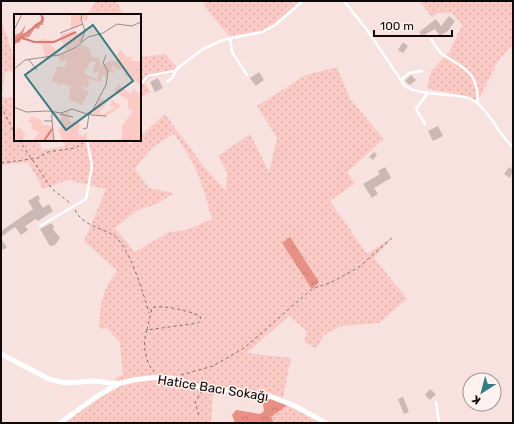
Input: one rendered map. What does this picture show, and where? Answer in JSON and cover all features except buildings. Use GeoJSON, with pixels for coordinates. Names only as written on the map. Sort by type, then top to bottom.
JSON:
{"type":"FeatureCollection","features":[{"type":"Feature","properties":{"kind":"street","name":"Hatice Bacı Sokağı"},"geometry":{"type":"LineString","coordinates":[[1,354],[50,379],[65,383],[94,381],[118,384],[133,380],[159,377],[178,379],[203,388],[233,390],[272,397],[295,406],[326,423]]}},
{"type":"Feature","properties":{"kind":"street"},"geometry":{"type":"LineString","coordinates":[[60,423],[96,397],[118,384]]}},
{"type":"Feature","properties":{"kind":"lane"},"geometry":{"type":"LineString","coordinates":[[167,82],[172,78],[177,69],[203,49],[223,40],[262,32],[275,25],[303,1]]}},
{"type":"Feature","properties":{"kind":"lane"},"geometry":{"type":"LineString","coordinates":[[344,1],[401,80],[414,91],[427,94],[440,94],[475,102],[513,146]]}},
{"type":"Feature","properties":{"kind":"lane"},"geometry":{"type":"LineString","coordinates":[[230,38],[232,52],[248,75]]}},
{"type":"Feature","properties":{"kind":"lane"},"geometry":{"type":"LineString","coordinates":[[431,39],[441,54],[452,59],[472,76],[478,88],[478,105]]}},
{"type":"Feature","properties":{"kind":"lane"},"geometry":{"type":"LineString","coordinates":[[141,83],[148,76],[177,69]]}},
{"type":"Feature","properties":{"kind":"lane"},"geometry":{"type":"LineString","coordinates":[[401,80],[409,73],[422,71]]}},
{"type":"Feature","properties":{"kind":"lane"},"geometry":{"type":"LineString","coordinates":[[425,124],[416,109],[427,94]]}},
{"type":"Feature","properties":{"kind":"lane"},"geometry":{"type":"LineString","coordinates":[[40,226],[86,198],[92,166],[87,141]]}},
{"type":"Feature","properties":{"kind":"lane"},"geometry":{"type":"LineString","coordinates":[[436,402],[439,423]]}},
{"type":"Feature","properties":{"kind":"path"},"geometry":{"type":"LineString","coordinates":[[1,106],[14,132]]}},
{"type":"Feature","properties":{"kind":"path"},"geometry":{"type":"LineString","coordinates":[[20,141],[52,189],[73,206],[76,212],[88,224],[114,236],[124,247],[144,293],[150,313]]}},
{"type":"Feature","properties":{"kind":"path"},"geometry":{"type":"LineString","coordinates":[[1,163],[38,158],[48,152],[75,148],[86,141]]}},
{"type":"Feature","properties":{"kind":"path"},"geometry":{"type":"LineString","coordinates":[[182,374],[213,366],[244,348],[312,288],[332,282],[359,267],[393,237]]}},
{"type":"Feature","properties":{"kind":"path"},"geometry":{"type":"LineString","coordinates":[[147,330],[198,323],[201,320],[196,314],[177,308],[168,309],[157,306],[152,308],[144,339],[148,360],[152,369],[159,377]]}},
{"type":"Feature","properties":{"kind":"path"},"geometry":{"type":"LineString","coordinates":[[199,415],[195,403],[203,388]]}},
{"type":"Feature","properties":{"kind":"shaded area"},"geometry":{"type":"Polygon","coordinates":[[[96,1],[116,1],[123,14],[86,14],[90,11],[96,1]]]}},
{"type":"Feature","properties":{"kind":"shaded area"},"geometry":{"type":"Polygon","coordinates":[[[203,1],[300,1],[274,24],[261,31],[229,36],[208,11],[203,1]]]}},
{"type":"Feature","properties":{"kind":"shaded area"},"geometry":{"type":"Polygon","coordinates":[[[419,1],[513,1],[513,44],[498,61],[478,101],[457,94],[427,89],[431,71],[450,51],[462,25],[452,13],[438,13],[432,17],[419,1]]]}},
{"type":"Feature","properties":{"kind":"shaded area"},"geometry":{"type":"Polygon","coordinates":[[[1,20],[14,57],[14,72],[5,71],[2,97],[14,98],[14,141],[38,141],[43,150],[66,146],[62,141],[128,141],[130,145],[135,141],[141,141],[141,135],[165,114],[205,168],[226,191],[227,172],[218,156],[250,134],[269,172],[277,138],[257,106],[306,75],[337,67],[350,99],[384,139],[347,172],[355,183],[330,201],[367,254],[393,237],[374,258],[407,299],[379,323],[341,326],[324,335],[316,348],[304,342],[307,331],[289,316],[247,353],[291,358],[283,398],[271,393],[203,386],[180,377],[153,375],[117,381],[115,378],[123,375],[120,343],[108,329],[99,328],[100,311],[105,291],[117,271],[84,241],[106,189],[68,180],[43,189],[28,162],[1,165],[1,20]],[[174,134],[152,148],[135,169],[149,188],[174,193],[157,204],[138,210],[115,228],[135,252],[169,232],[186,230],[212,219],[198,174],[188,155],[174,134]]]}},
{"type":"Feature","properties":{"kind":"shaded area"},"geometry":{"type":"Polygon","coordinates":[[[165,54],[176,66],[173,73],[149,78],[144,83],[151,92],[141,97],[141,57],[165,54]]]}},
{"type":"Feature","properties":{"kind":"shaded area"},"geometry":{"type":"Polygon","coordinates":[[[159,379],[218,392],[213,396],[211,423],[62,423],[119,385],[159,379]]]}},
{"type":"Feature","properties":{"kind":"shaded area"},"geometry":{"type":"Polygon","coordinates":[[[287,405],[322,423],[274,423],[271,417],[287,405]]]}},
{"type":"Feature","properties":{"kind":"green space"},"geometry":{"type":"Polygon","coordinates":[[[290,237],[319,282],[312,289],[282,243],[290,237]]]}},
{"type":"Feature","properties":{"kind":"green space"},"geometry":{"type":"Polygon","coordinates":[[[272,397],[289,404],[271,417],[274,423],[235,423],[232,415],[236,410],[260,414],[264,411],[262,399],[272,397]]]}}]}
